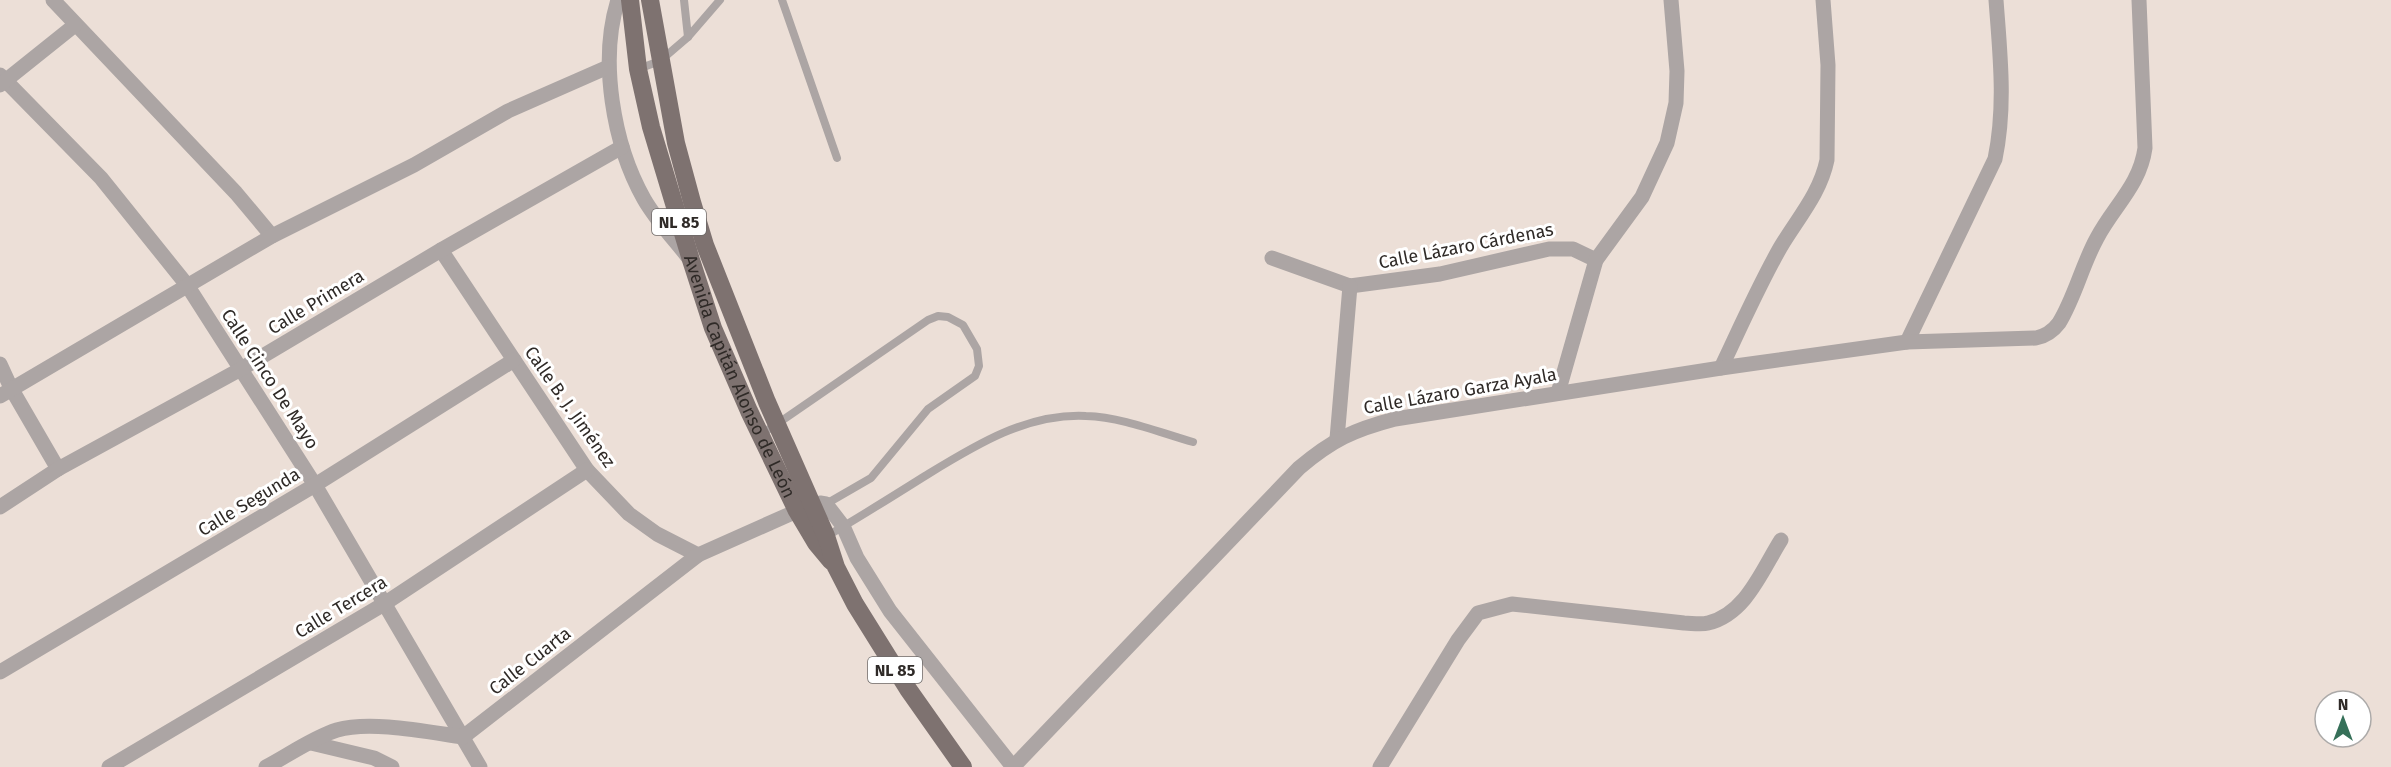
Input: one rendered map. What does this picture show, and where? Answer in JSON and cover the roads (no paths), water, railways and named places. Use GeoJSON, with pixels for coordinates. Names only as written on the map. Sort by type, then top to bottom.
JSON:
{"type":"FeatureCollection","features":[{"type":"Feature","properties":{"kind":"main road","name":"Avenida Capitán Alonso de León"},"geometry":{"type":"LineString","coordinates":[[630,0],[638,69],[651,127],[713,328],[761,434],[812,507]]}},
{"type":"Feature","properties":{"kind":"main road","name":"Avenida Capitán Alonso de León"},"geometry":{"type":"LineString","coordinates":[[650,0],[676,143],[705,246],[812,507],[821,539],[874,638],[963,767]]}},
{"type":"Feature","properties":{"kind":"street"},"geometry":{"type":"LineString","coordinates":[[53,0],[236,193],[272,236]]}},
{"type":"Feature","properties":{"kind":"street"},"geometry":{"type":"LineString","coordinates":[[618,0],[610,38],[608,67],[622,147],[645,199],[691,260]]}},
{"type":"Feature","properties":{"kind":"street"},"geometry":{"type":"LineString","coordinates":[[1558,393],[1596,261],[1642,197],[1667,143],[1676,103],[1677,71],[1671,0]]}},
{"type":"Feature","properties":{"kind":"street"},"geometry":{"type":"LineString","coordinates":[[1721,368],[1764,276],[1783,242],[1818,191],[1824,175],[1827,160],[1828,65],[1823,0]]}},
{"type":"Feature","properties":{"kind":"street"},"geometry":{"type":"LineString","coordinates":[[1907,342],[1995,159],[2001,132],[2002,105],[1996,0]]}},
{"type":"Feature","properties":{"kind":"street","name":"Calle Lázaro Garza Ayala"},"geometry":{"type":"LineString","coordinates":[[1013,767],[1299,468],[1337,439],[1361,428],[1395,418],[1721,368],[1907,342],[2036,338],[2052,331],[2058,324],[2097,237],[2136,180],[2143,160],[2145,148],[2139,0]]}},
{"type":"Feature","properties":{"kind":"street"},"geometry":{"type":"LineString","coordinates":[[2,80],[75,25]]}},
{"type":"Feature","properties":{"kind":"street"},"geometry":{"type":"LineString","coordinates":[[5,392],[272,236],[414,165],[508,111],[608,67]]}},
{"type":"Feature","properties":{"kind":"street","name":"Calle Cinco De Mayo"},"geometry":{"type":"LineString","coordinates":[[2,80],[101,178],[187,285],[315,485],[480,767]]}},
{"type":"Feature","properties":{"kind":"street","name":"Calle Primera"},"geometry":{"type":"LineString","coordinates":[[0,507],[58,469],[241,369],[441,250],[622,147]]}},
{"type":"Feature","properties":{"kind":"street","name":"Calle Lázaro Cárdenas"},"geometry":{"type":"LineString","coordinates":[[1350,286],[1440,274],[1549,249],[1573,249],[1596,261]]}},
{"type":"Feature","properties":{"kind":"street","name":"Calle B. J. Jiménez"},"geometry":{"type":"LineString","coordinates":[[441,250],[586,470],[629,514],[657,534],[698,555]]}},
{"type":"Feature","properties":{"kind":"street"},"geometry":{"type":"LineString","coordinates":[[1272,258],[1350,286],[1337,439]]}},
{"type":"Feature","properties":{"kind":"street","name":"Calle Segunda"},"geometry":{"type":"LineString","coordinates":[[0,672],[315,485],[514,360]]}},
{"type":"Feature","properties":{"kind":"street"},"geometry":{"type":"LineString","coordinates":[[0,364],[5,392],[58,469]]}},
{"type":"Feature","properties":{"kind":"street","name":"Calle Tercera"},"geometry":{"type":"LineString","coordinates":[[109,767],[384,604],[586,470]]}},
{"type":"Feature","properties":{"kind":"street"},"geometry":{"type":"LineString","coordinates":[[812,507],[843,526],[857,558],[890,611],[1013,767]]}},
{"type":"Feature","properties":{"kind":"street","name":"Calle Cuarta"},"geometry":{"type":"LineString","coordinates":[[463,737],[698,555],[812,507]]}},
{"type":"Feature","properties":{"kind":"street"},"geometry":{"type":"LineString","coordinates":[[1380,767],[1458,640],[1478,614],[1512,604],[1684,623],[1707,623],[1740,606],[1781,540]]}},
{"type":"Feature","properties":{"kind":"street"},"geometry":{"type":"LineString","coordinates":[[266,767],[327,733],[357,727],[410,730],[463,737]]}},
{"type":"Feature","properties":{"kind":"street"},"geometry":{"type":"LineString","coordinates":[[310,743],[374,758],[392,767]]}},
{"type":"Feature","properties":{"kind":"lane"},"geometry":{"type":"LineString","coordinates":[[684,0],[688,38]]}},
{"type":"Feature","properties":{"kind":"lane"},"geometry":{"type":"LineString","coordinates":[[638,69],[660,61],[688,38],[720,0]]}},
{"type":"Feature","properties":{"kind":"lane"},"geometry":{"type":"LineString","coordinates":[[782,0],[837,158]]}},
{"type":"Feature","properties":{"kind":"lane"},"geometry":{"type":"LineString","coordinates":[[761,434],[928,320],[938,316],[948,317],[955,319],[963,326],[977,349],[979,366],[975,376],[928,410],[871,478],[812,507]]}},
{"type":"Feature","properties":{"kind":"lane"},"geometry":{"type":"LineString","coordinates":[[821,539],[974,446],[1035,422],[1061,416],[1088,416],[1117,420],[1193,442]]}}]}
